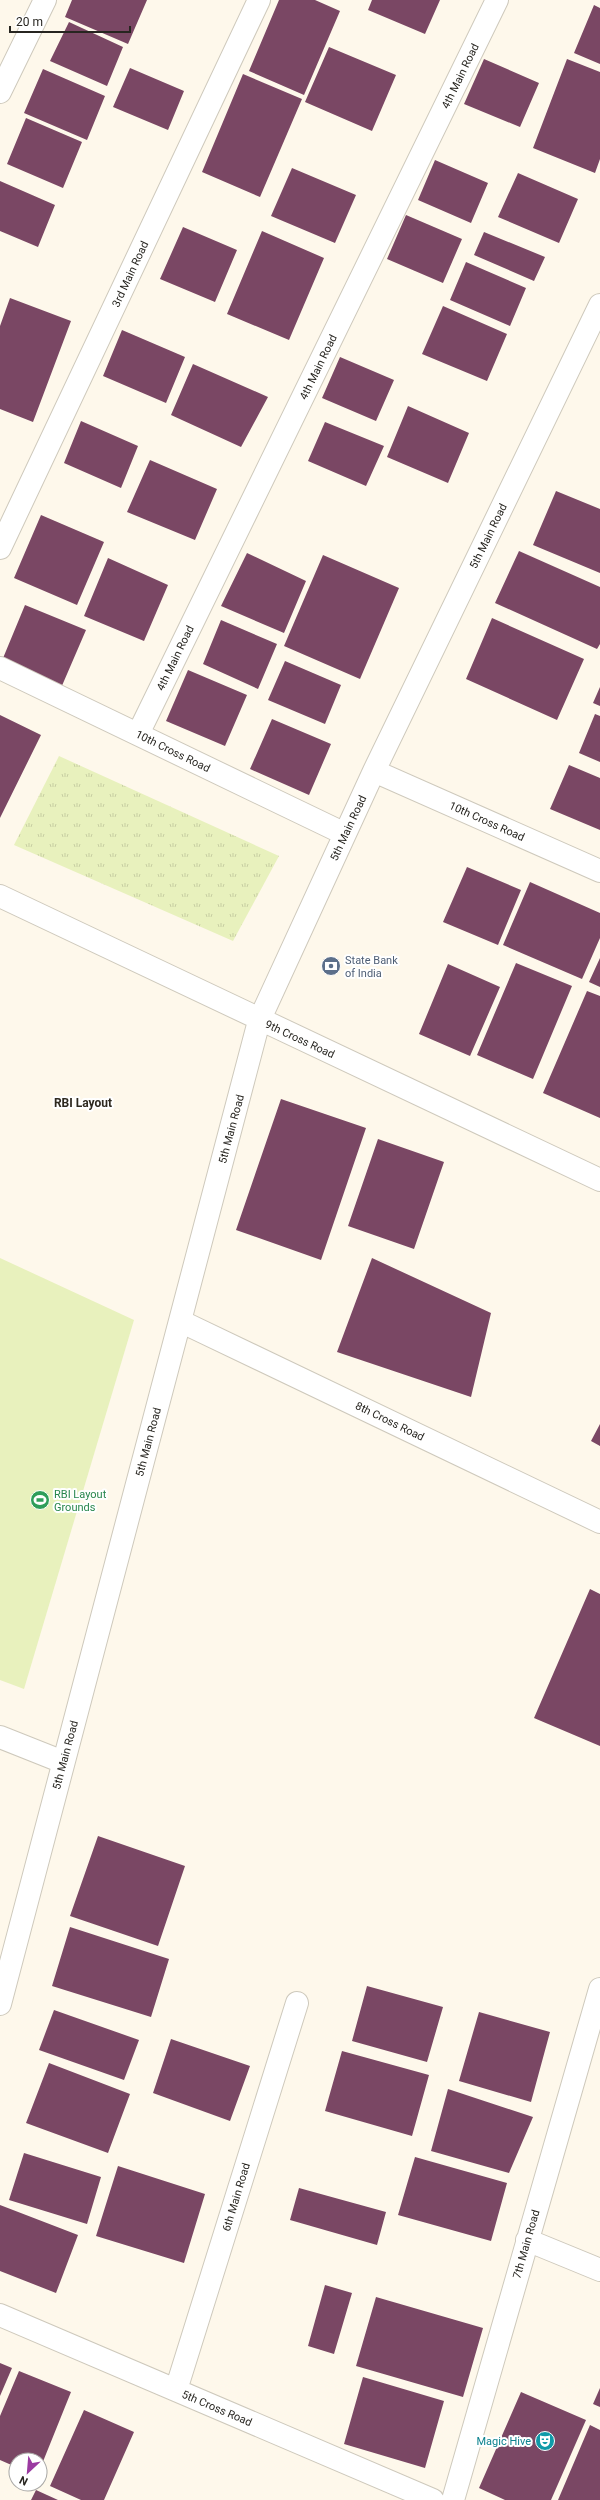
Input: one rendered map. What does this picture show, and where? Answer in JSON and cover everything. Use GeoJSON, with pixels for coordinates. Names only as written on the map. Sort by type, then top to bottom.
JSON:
{"type":"FeatureCollection","features":[{"type":"Feature","properties":{"kind":"street"},"geometry":{"type":"LineString","coordinates":[[0,92],[45,0]]}},
{"type":"Feature","properties":{"kind":"street","name":"3rd Main Road"},"geometry":{"type":"LineString","coordinates":[[0,548],[259,0]]}},
{"type":"Feature","properties":{"kind":"street","name":"4th Main Road"},"geometry":{"type":"LineString","coordinates":[[138,734],[497,0]]}},
{"type":"Feature","properties":{"kind":"street","name":"5th Main Road"},"geometry":{"type":"LineString","coordinates":[[0,2004],[259,1021],[374,771],[600,305]]}},
{"type":"Feature","properties":{"kind":"street","name":"10th Cross Road"},"geometry":{"type":"LineString","coordinates":[[0,668],[345,834]]}},
{"type":"Feature","properties":{"kind":"street","name":"10th Cross Road"},"geometry":{"type":"LineString","coordinates":[[374,771],[600,870]]}},
{"type":"Feature","properties":{"kind":"street","name":"9th Cross Road"},"geometry":{"type":"LineString","coordinates":[[0,896],[259,1021],[600,1180]]}},
{"type":"Feature","properties":{"kind":"street","name":"8th Cross Road"},"geometry":{"type":"LineString","coordinates":[[180,1321],[600,1522]]}},
{"type":"Feature","properties":{"kind":"street"},"geometry":{"type":"LineString","coordinates":[[0,1737],[63,1762]]}},
{"type":"Feature","properties":{"kind":"street","name":"7th Main Road"},"geometry":{"type":"LineString","coordinates":[[453,2500],[600,1989]]}},
{"type":"Feature","properties":{"kind":"street","name":"6th Main Road"},"geometry":{"type":"LineString","coordinates":[[176,2390],[296,2003]]}},
{"type":"Feature","properties":{"kind":"street"},"geometry":{"type":"LineString","coordinates":[[527,2240],[600,2270]]}},
{"type":"Feature","properties":{"kind":"street","name":"5th Cross Road"},"geometry":{"type":"LineString","coordinates":[[0,2315],[433,2500]]}},
{"type":"Feature","properties":{"kind":"green space"},"geometry":{"type":"Polygon","coordinates":[[[59,756],[279,856],[233,941],[14,845],[59,756]]]}},
{"type":"Feature","properties":{"kind":"green space","name":"RBI Layout Grounds"},"geometry":{"type":"Polygon","coordinates":[[[0,1258],[134,1320],[24,1689],[0,1680],[0,1258]]]}},
{"type":"Feature","properties":{"kind":"building"},"geometry":{"type":"Polygon","coordinates":[[[72,0],[147,0],[128,44],[65,17],[72,0]]]}},
{"type":"Feature","properties":{"kind":"building"},"geometry":{"type":"Polygon","coordinates":[[[279,0],[315,0],[340,11],[304,95],[249,71],[279,0]]]}},
{"type":"Feature","properties":{"kind":"building"},"geometry":{"type":"Polygon","coordinates":[[[372,0],[440,0],[425,34],[368,10],[372,0]]]}},
{"type":"Feature","properties":{"kind":"building"},"geometry":{"type":"Polygon","coordinates":[[[594,5],[600,8],[600,64],[574,53],[594,5]]]}},
{"type":"Feature","properties":{"kind":"building"},"geometry":{"type":"Polygon","coordinates":[[[69,22],[123,47],[107,86],[50,61],[69,22]]]}},
{"type":"Feature","properties":{"kind":"building"},"geometry":{"type":"Polygon","coordinates":[[[329,47],[396,75],[372,131],[305,102],[329,47]]]}},
{"type":"Feature","properties":{"kind":"building"},"geometry":{"type":"Polygon","coordinates":[[[484,59],[539,83],[520,127],[464,104],[484,59]]]}},
{"type":"Feature","properties":{"kind":"building"},"geometry":{"type":"Polygon","coordinates":[[[567,59],[600,72],[600,159],[595,173],[533,148],[567,59]]]}},
{"type":"Feature","properties":{"kind":"building"},"geometry":{"type":"Polygon","coordinates":[[[130,68],[184,91],[168,130],[113,107],[130,68]]]}},
{"type":"Feature","properties":{"kind":"building"},"geometry":{"type":"Polygon","coordinates":[[[43,69],[105,96],[87,140],[24,113],[43,69]]]}},
{"type":"Feature","properties":{"kind":"building"},"geometry":{"type":"Polygon","coordinates":[[[243,74],[302,99],[260,197],[202,172],[243,74]]]}},
{"type":"Feature","properties":{"kind":"building"},"geometry":{"type":"Polygon","coordinates":[[[26,118],[82,142],[63,188],[7,164],[26,118]]]}},
{"type":"Feature","properties":{"kind":"building"},"geometry":{"type":"Polygon","coordinates":[[[435,160],[488,183],[471,223],[418,200],[435,160]]]}},
{"type":"Feature","properties":{"kind":"building"},"geometry":{"type":"Polygon","coordinates":[[[292,168],[356,195],[335,243],[271,216],[292,168]]]}},
{"type":"Feature","properties":{"kind":"building"},"geometry":{"type":"Polygon","coordinates":[[[518,173],[578,199],[559,243],[498,217],[518,173]]]}},
{"type":"Feature","properties":{"kind":"building"},"geometry":{"type":"Polygon","coordinates":[[[0,181],[55,205],[38,247],[0,231],[0,181]]]}},
{"type":"Feature","properties":{"kind":"building"},"geometry":{"type":"Polygon","coordinates":[[[406,215],[462,239],[443,283],[387,259],[406,215]]]}},
{"type":"Feature","properties":{"kind":"building"},"geometry":{"type":"Polygon","coordinates":[[[183,227],[237,250],[215,302],[160,279],[183,227]]]}},
{"type":"Feature","properties":{"kind":"building"},"geometry":{"type":"Polygon","coordinates":[[[262,231],[324,258],[289,340],[227,314],[262,231]]]}},
{"type":"Feature","properties":{"kind":"building"},"geometry":{"type":"Polygon","coordinates":[[[484,232],[545,257],[534,281],[474,255],[484,232]]]}},
{"type":"Feature","properties":{"kind":"building"},"geometry":{"type":"Polygon","coordinates":[[[466,262],[526,288],[510,326],[450,300],[466,262]]]}},
{"type":"Feature","properties":{"kind":"building"},"geometry":{"type":"Polygon","coordinates":[[[10,298],[71,321],[33,422],[0,409],[0,326],[10,298]]]}},
{"type":"Feature","properties":{"kind":"building"},"geometry":{"type":"Polygon","coordinates":[[[443,306],[507,334],[487,381],[422,354],[443,306]]]}},
{"type":"Feature","properties":{"kind":"building"},"geometry":{"type":"Polygon","coordinates":[[[122,330],[185,357],[166,403],[103,376],[122,330]]]}},
{"type":"Feature","properties":{"kind":"building"},"geometry":{"type":"Polygon","coordinates":[[[340,357],[394,380],[376,421],[322,398],[340,357]]]}},
{"type":"Feature","properties":{"kind":"building"},"geometry":{"type":"Polygon","coordinates":[[[193,364],[268,397],[241,447],[171,415],[193,364]]]}},
{"type":"Feature","properties":{"kind":"building"},"geometry":{"type":"Polygon","coordinates":[[[408,406],[469,433],[448,483],[387,457],[408,406]]]}},
{"type":"Feature","properties":{"kind":"building"},"geometry":{"type":"Polygon","coordinates":[[[81,421],[138,446],[121,488],[64,463],[81,421]]]}},
{"type":"Feature","properties":{"kind":"building"},"geometry":{"type":"Polygon","coordinates":[[[325,422],[384,446],[366,486],[308,461],[325,422]]]}},
{"type":"Feature","properties":{"kind":"building"},"geometry":{"type":"Polygon","coordinates":[[[150,460],[217,489],[195,540],[127,512],[150,460]]]}},
{"type":"Feature","properties":{"kind":"building"},"geometry":{"type":"Polygon","coordinates":[[[556,491],[600,509],[600,573],[533,545],[556,491]]]}},
{"type":"Feature","properties":{"kind":"building"},"geometry":{"type":"Polygon","coordinates":[[[41,515],[104,542],[77,605],[14,578],[41,515]]]}},
{"type":"Feature","properties":{"kind":"building"},"geometry":{"type":"Polygon","coordinates":[[[519,551],[600,587],[600,644],[597,649],[495,603],[519,551]]]}},
{"type":"Feature","properties":{"kind":"building"},"geometry":{"type":"Polygon","coordinates":[[[247,553],[306,581],[284,633],[221,606],[247,553]]]}},
{"type":"Feature","properties":{"kind":"building"},"geometry":{"type":"Polygon","coordinates":[[[323,555],[399,588],[360,679],[284,646],[323,555]]]}},
{"type":"Feature","properties":{"kind":"building"},"geometry":{"type":"Polygon","coordinates":[[[108,558],[168,585],[144,641],[84,616],[108,558]]]}},
{"type":"Feature","properties":{"kind":"building"},"geometry":{"type":"Polygon","coordinates":[[[25,605],[86,630],[61,688],[1,663],[25,605]]]}},
{"type":"Feature","properties":{"kind":"building"},"geometry":{"type":"Polygon","coordinates":[[[492,618],[584,659],[557,720],[466,679],[492,618]]]}},
{"type":"Feature","properties":{"kind":"building"},"geometry":{"type":"Polygon","coordinates":[[[221,620],[277,644],[258,689],[203,664],[221,620]]]}},
{"type":"Feature","properties":{"kind":"building"},"geometry":{"type":"Polygon","coordinates":[[[285,661],[341,685],[325,724],[268,700],[285,661]]]}},
{"type":"Feature","properties":{"kind":"building"},"geometry":{"type":"Polygon","coordinates":[[[188,670],[247,695],[225,746],[166,721],[188,670]]]}},
{"type":"Feature","properties":{"kind":"building"},"geometry":{"type":"Polygon","coordinates":[[[600,687],[600,706],[593,703],[600,687]]]}},
{"type":"Feature","properties":{"kind":"building"},"geometry":{"type":"Polygon","coordinates":[[[595,714],[600,716],[600,762],[579,753],[595,714]]]}},
{"type":"Feature","properties":{"kind":"building"},"geometry":{"type":"Polygon","coordinates":[[[0,715],[41,735],[0,818],[0,715]]]}},
{"type":"Feature","properties":{"kind":"building"},"geometry":{"type":"Polygon","coordinates":[[[272,719],[331,744],[309,795],[250,769],[272,719]]]}},
{"type":"Feature","properties":{"kind":"building"},"geometry":{"type":"Polygon","coordinates":[[[569,765],[600,778],[600,830],[550,809],[569,765]]]}},
{"type":"Feature","properties":{"kind":"building"},"geometry":{"type":"Polygon","coordinates":[[[467,867],[521,890],[498,945],[443,922],[467,867]]]}},
{"type":"Feature","properties":{"kind":"building"},"geometry":{"type":"Polygon","coordinates":[[[530,882],[600,913],[600,938],[582,979],[503,945],[530,882]]]}},
{"type":"Feature","properties":{"kind":"building"},"geometry":{"type":"Polygon","coordinates":[[[600,958],[600,987],[589,982],[600,958]]]}},
{"type":"Feature","properties":{"kind":"building"},"geometry":{"type":"Polygon","coordinates":[[[516,963],[572,986],[533,1079],[477,1055],[516,963]]]}},
{"type":"Feature","properties":{"kind":"building"},"geometry":{"type":"Polygon","coordinates":[[[448,964],[500,987],[470,1056],[419,1034],[448,964]]]}},
{"type":"Feature","properties":{"kind":"building"},"geometry":{"type":"Polygon","coordinates":[[[587,991],[600,996],[600,1118],[543,1093],[587,991]]]}},
{"type":"Feature","properties":{"kind":"building"},"geometry":{"type":"Polygon","coordinates":[[[281,1099],[366,1128],[321,1260],[236,1230],[281,1099]]]}},
{"type":"Feature","properties":{"kind":"building"},"geometry":{"type":"Polygon","coordinates":[[[378,1139],[444,1162],[414,1249],[348,1226],[378,1139]]]}},
{"type":"Feature","properties":{"kind":"building"},"geometry":{"type":"Polygon","coordinates":[[[372,1258],[491,1313],[471,1397],[337,1352],[372,1258]]]}},
{"type":"Feature","properties":{"kind":"building"},"geometry":{"type":"Polygon","coordinates":[[[600,1424],[600,1446],[591,1441],[600,1424]]]}},
{"type":"Feature","properties":{"kind":"building"},"geometry":{"type":"Polygon","coordinates":[[[590,1589],[600,1594],[600,1746],[534,1718],[590,1589]]]}},
{"type":"Feature","properties":{"kind":"building"},"geometry":{"type":"Polygon","coordinates":[[[98,1836],[185,1866],[158,1946],[70,1916],[98,1836]]]}},
{"type":"Feature","properties":{"kind":"building"},"geometry":{"type":"Polygon","coordinates":[[[70,1927],[169,1959],[151,2017],[52,1986],[70,1927]]]}},
{"type":"Feature","properties":{"kind":"building"},"geometry":{"type":"Polygon","coordinates":[[[367,1986],[443,2007],[427,2062],[352,2041],[367,1986]]]}},
{"type":"Feature","properties":{"kind":"building"},"geometry":{"type":"Polygon","coordinates":[[[54,2010],[139,2040],[124,2080],[39,2050],[54,2010]]]}},
{"type":"Feature","properties":{"kind":"building"},"geometry":{"type":"Polygon","coordinates":[[[479,2012],[550,2032],[531,2102],[459,2081],[479,2012]]]}},
{"type":"Feature","properties":{"kind":"building"},"geometry":{"type":"Polygon","coordinates":[[[171,2039],[250,2066],[230,2121],[153,2093],[171,2039]]]}},
{"type":"Feature","properties":{"kind":"building"},"geometry":{"type":"Polygon","coordinates":[[[342,2051],[429,2075],[412,2136],[325,2111],[342,2051]]]}},
{"type":"Feature","properties":{"kind":"building"},"geometry":{"type":"Polygon","coordinates":[[[49,2063],[130,2094],[108,2153],[26,2123],[49,2063]]]}},
{"type":"Feature","properties":{"kind":"building"},"geometry":{"type":"Polygon","coordinates":[[[448,2089],[533,2117],[509,2173],[431,2151],[448,2089]]]}},
{"type":"Feature","properties":{"kind":"building"},"geometry":{"type":"Polygon","coordinates":[[[24,2153],[101,2177],[87,2224],[9,2200],[24,2153]]]}},
{"type":"Feature","properties":{"kind":"building"},"geometry":{"type":"Polygon","coordinates":[[[415,2157],[507,2183],[491,2241],[398,2215],[415,2157]]]}},
{"type":"Feature","properties":{"kind":"building"},"geometry":{"type":"Polygon","coordinates":[[[118,2166],[205,2194],[184,2263],[96,2236],[118,2166]]]}},
{"type":"Feature","properties":{"kind":"building"},"geometry":{"type":"Polygon","coordinates":[[[299,2188],[386,2212],[377,2245],[290,2220],[299,2188]]]}},
{"type":"Feature","properties":{"kind":"building"},"geometry":{"type":"Polygon","coordinates":[[[0,2205],[78,2235],[56,2293],[0,2271],[0,2205]]]}},
{"type":"Feature","properties":{"kind":"building"},"geometry":{"type":"Polygon","coordinates":[[[325,2285],[352,2293],[334,2354],[308,2346],[325,2285]]]}},
{"type":"Feature","properties":{"kind":"building"},"geometry":{"type":"Polygon","coordinates":[[[376,2297],[483,2328],[463,2397],[356,2366],[376,2297]]]}},
{"type":"Feature","properties":{"kind":"building"},"geometry":{"type":"Polygon","coordinates":[[[0,2363],[12,2368],[0,2396],[0,2363]]]}},
{"type":"Feature","properties":{"kind":"building"},"geometry":{"type":"Polygon","coordinates":[[[19,2371],[71,2392],[47,2452],[8,2452],[8,2464],[0,2460],[0,2416],[19,2371]]]}},
{"type":"Feature","properties":{"kind":"building"},"geometry":{"type":"Polygon","coordinates":[[[363,2377],[444,2401],[425,2468],[344,2444],[363,2377]]]}},
{"type":"Feature","properties":{"kind":"building"},"geometry":{"type":"Polygon","coordinates":[[[600,2388],[600,2407],[593,2404],[600,2388]]]}},
{"type":"Feature","properties":{"kind":"building"},"geometry":{"type":"Polygon","coordinates":[[[521,2392],[586,2420],[551,2500],[505,2500],[479,2488],[521,2392]]]}},
{"type":"Feature","properties":{"kind":"building"},"geometry":{"type":"Polygon","coordinates":[[[84,2410],[134,2432],[104,2500],[81,2500],[50,2486],[84,2410]]]}},
{"type":"Feature","properties":{"kind":"building"},"geometry":{"type":"Polygon","coordinates":[[[590,2425],[600,2430],[600,2500],[558,2500],[590,2425]]]}},
{"type":"Feature","properties":{"kind":"building"},"geometry":{"type":"Polygon","coordinates":[[[35,2492],[40,2492],[58,2500],[31,2500],[35,2492]]]}},
{"type":"Feature","properties":{"kind":"place","name":"State Bank of India"},"geometry":{"type":"Point","coordinates":[331,966]}},
{"type":"Feature","properties":{"kind":"place","name":"RBI Layout Grounds"},"geometry":{"type":"Point","coordinates":[40,1500]}},
{"type":"Feature","properties":{"kind":"place","name":"Magic Hive"},"geometry":{"type":"Point","coordinates":[545,2441]}},
{"type":"Feature","properties":{"kind":"district","name":"RBI Layout"},"geometry":{"type":"Point","coordinates":[83,1103]}}]}
